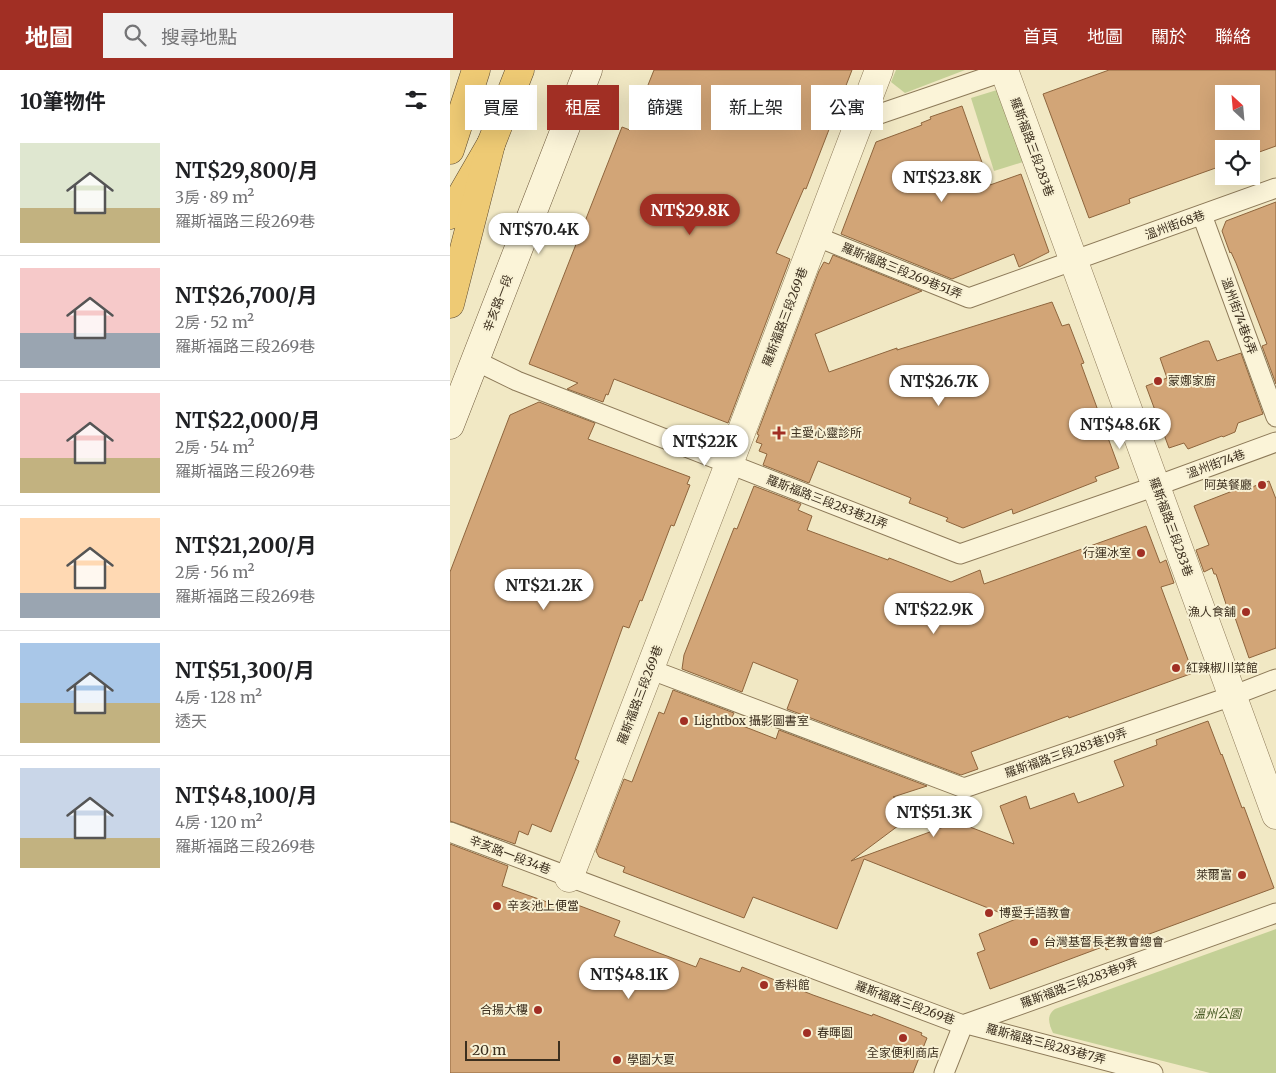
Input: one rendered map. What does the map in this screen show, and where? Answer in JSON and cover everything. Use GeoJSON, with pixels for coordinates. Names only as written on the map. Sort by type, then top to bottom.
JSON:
{"type":"FeatureCollection","features":[{"type":"Feature","properties":{"kind":"highway"},"geometry":{"type":"LineString","coordinates":[[450,95],[461,70]]}},
{"type":"Feature","properties":{"kind":"highway"},"geometry":{"type":"LineString","coordinates":[[450,150],[476,70]]}},
{"type":"Feature","properties":{"kind":"highway"},"geometry":{"type":"LineString","coordinates":[[450,304],[492,144],[520,70]]}},
{"type":"Feature","properties":{"kind":"highway"},"geometry":{"type":"LineString","coordinates":[[450,215],[492,144]]}},
{"type":"Feature","properties":{"kind":"street","name":"辛亥路一段"},"geometry":{"type":"LineString","coordinates":[[450,424],[588,70]]}},
{"type":"Feature","properties":{"kind":"street","name":"羅斯福路三段269巷"},"geometry":{"type":"LineString","coordinates":[[873,85],[879,70]]}},
{"type":"Feature","properties":{"kind":"street","name":"羅斯福路三段283巷"},"geometry":{"type":"LineString","coordinates":[[1006,70],[1276,816]]}},
{"type":"Feature","properties":{"kind":"street","name":"羅斯福路三段269巷"},"geometry":{"type":"LineString","coordinates":[[569,878],[856,130]]}},
{"type":"Feature","properties":{"kind":"lane"},"geometry":{"type":"LineString","coordinates":[[883,113],[1006,70]]}},
{"type":"Feature","properties":{"kind":"lane","name":"溫州街68巷"},"geometry":{"type":"LineString","coordinates":[[1074,262],[1276,188]]}},
{"type":"Feature","properties":{"kind":"lane","name":"溫州街74巷6弄"},"geometry":{"type":"LineString","coordinates":[[1202,215],[1276,417]]}},
{"type":"Feature","properties":{"kind":"lane","name":"羅斯福路三段269巷51弄"},"geometry":{"type":"LineString","coordinates":[[816,236],[969,298],[1074,262]]}},
{"type":"Feature","properties":{"kind":"lane","name":"羅斯福路三段283巷21弄"},"geometry":{"type":"LineString","coordinates":[[476,361],[517,381],[960,554],[1156,486]]}},
{"type":"Feature","properties":{"kind":"lane","name":"溫州街74巷"},"geometry":{"type":"LineString","coordinates":[[1156,486],[1276,442]]}},
{"type":"Feature","properties":{"kind":"lane","name":"羅斯福路三段283巷19弄"},"geometry":{"type":"LineString","coordinates":[[650,669],[964,788],[1232,696],[1276,679]]}},
{"type":"Feature","properties":{"kind":"lane","name":"辛亥路一段34巷"},"geometry":{"type":"LineString","coordinates":[[450,832],[569,878]]}},
{"type":"Feature","properties":{"kind":"lane","name":"羅斯福路三段269巷"},"geometry":{"type":"LineString","coordinates":[[569,878],[965,1024],[944,1073]]}},
{"type":"Feature","properties":{"kind":"lane","name":"羅斯福路三段283巷9弄"},"geometry":{"type":"LineString","coordinates":[[965,1024],[1276,913]]}},
{"type":"Feature","properties":{"kind":"lane","name":"羅斯福路三段283巷7弄"},"geometry":{"type":"LineString","coordinates":[[965,1024],[1153,1073]]}},
{"type":"Feature","properties":{"kind":"green space"},"geometry":{"type":"Polygon","coordinates":[[[896,70],[965,70],[905,93],[891,82],[896,70]]]}},
{"type":"Feature","properties":{"kind":"green space"},"geometry":{"type":"Polygon","coordinates":[[[997,90],[1023,162],[994,171],[971,98],[997,90]]]}},
{"type":"Feature","properties":{"kind":"green space","name":"溫州公園"},"geometry":{"type":"Polygon","coordinates":[[[1276,929],[1276,1073],[1210,1073],[1053,1033],[1049,1017],[1055,1009],[1276,929]]]}},
{"type":"Feature","properties":{"kind":"building"},"geometry":{"type":"Polygon","coordinates":[[[654,70],[852,70],[846,85],[811,85],[811,130],[829,130],[806,189],[804,188],[776,253],[790,259],[728,423],[614,379],[603,402],[567,389],[578,383],[529,364],[622,127],[629,130],[701,130],[701,85],[648,85],[654,70]]]}},
{"type":"Feature","properties":{"kind":"building"},"geometry":{"type":"Polygon","coordinates":[[[1109,70],[1276,70],[1276,146],[1260,152],[1260,140],[1215,140],[1215,168],[1129,199],[1130,203],[1089,218],[1043,94],[1109,70]]]}},
{"type":"Feature","properties":{"kind":"building"},"geometry":{"type":"Polygon","coordinates":[[[962,106],[990,185],[1021,174],[1049,252],[1019,267],[1014,254],[952,279],[841,234],[876,142],[922,125],[921,123],[931,119],[930,117],[962,106]]]}},
{"type":"Feature","properties":{"kind":"building"},"geometry":{"type":"Polygon","coordinates":[[[1276,202],[1276,384],[1262,346],[1267,344],[1222,231],[1226,221],[1276,202]]]}},
{"type":"Feature","properties":{"kind":"building"},"geometry":{"type":"Polygon","coordinates":[[[833,255],[922,291],[815,334],[829,372],[897,348],[897,350],[1052,302],[1062,326],[1069,324],[1084,363],[1081,364],[1119,468],[1095,477],[1097,481],[1013,514],[1012,509],[963,528],[946,521],[948,518],[909,503],[911,498],[818,461],[809,483],[763,465],[767,454],[759,451],[762,444],[756,442],[759,435],[757,434],[819,271],[824,262],[829,264],[833,255]]]}},
{"type":"Feature","properties":{"kind":"building"},"geometry":{"type":"Polygon","coordinates":[[[1209,341],[1217,361],[1241,353],[1263,414],[1238,423],[1235,432],[1223,437],[1188,449],[1184,443],[1169,448],[1146,386],[1167,378],[1160,358],[1209,341]]]}},
{"type":"Feature","properties":{"kind":"building"},"geometry":{"type":"Polygon","coordinates":[[[539,402],[595,423],[588,439],[690,477],[687,484],[690,485],[674,526],[671,525],[642,601],[640,600],[629,628],[623,626],[575,759],[579,761],[551,832],[532,824],[528,835],[519,831],[515,844],[450,821],[450,572],[510,415],[539,402]]]}},
{"type":"Feature","properties":{"kind":"building"},"geometry":{"type":"Polygon","coordinates":[[[1269,481],[1276,499],[1276,648],[1249,658],[1232,609],[1228,610],[1216,574],[1214,574],[1212,568],[1204,572],[1196,550],[1209,545],[1194,506],[1248,485],[1249,488],[1269,481]]]}},
{"type":"Feature","properties":{"kind":"building"},"geometry":{"type":"Polygon","coordinates":[[[754,486],[801,504],[798,510],[812,516],[807,530],[888,560],[889,558],[951,582],[980,570],[984,584],[1146,526],[1160,563],[1166,560],[1174,583],[1161,587],[1193,673],[971,752],[978,769],[961,775],[787,709],[798,680],[753,662],[742,692],[682,669],[684,655],[734,528],[737,529],[754,486]]]}},
{"type":"Feature","properties":{"kind":"building"},"geometry":{"type":"Polygon","coordinates":[[[673,690],[734,713],[730,721],[776,739],[779,730],[927,786],[893,797],[922,808],[851,861],[957,822],[1014,844],[1000,806],[1026,796],[1030,809],[1074,793],[1078,803],[1124,786],[1114,761],[1157,745],[1156,740],[1208,721],[1242,808],[1244,807],[1274,888],[1106,950],[1105,946],[990,989],[977,953],[985,950],[979,934],[1016,919],[864,859],[837,929],[753,897],[744,918],[623,872],[625,867],[599,857],[596,851],[624,779],[632,782],[659,712],[664,714],[673,690]]]}},
{"type":"Feature","properties":{"kind":"building"},"geometry":{"type":"Polygon","coordinates":[[[450,844],[508,866],[502,886],[564,908],[567,901],[620,921],[614,936],[696,967],[700,958],[740,972],[742,967],[813,995],[872,1016],[873,1014],[922,1033],[921,1035],[927,1038],[913,1073],[450,1073],[450,844]]]}},
{"type":"Feature","properties":{"kind":"place","name":"蒙娜家廚"},"geometry":{"type":"Point","coordinates":[1158,381]}},
{"type":"Feature","properties":{"kind":"place","name":"主愛心靈診所"},"geometry":{"type":"Point","coordinates":[779,433]}},
{"type":"Feature","properties":{"kind":"place","name":"阿英餐廳"},"geometry":{"type":"Point","coordinates":[1262,485]}},
{"type":"Feature","properties":{"kind":"place","name":"行運冰室"},"geometry":{"type":"Point","coordinates":[1141,553]}},
{"type":"Feature","properties":{"kind":"place","name":"漁人食舖"},"geometry":{"type":"Point","coordinates":[1246,612]}},
{"type":"Feature","properties":{"kind":"place","name":"紅辣椒川菜館"},"geometry":{"type":"Point","coordinates":[1176,668]}},
{"type":"Feature","properties":{"kind":"place","name":"Lightbox 攝影圖書室"},"geometry":{"type":"Point","coordinates":[684,721]}},
{"type":"Feature","properties":{"kind":"place","name":"萊爾富"},"geometry":{"type":"Point","coordinates":[1242,875]}},
{"type":"Feature","properties":{"kind":"place","name":"辛亥池上便當"},"geometry":{"type":"Point","coordinates":[497,906]}},
{"type":"Feature","properties":{"kind":"place","name":"博愛手語教會"},"geometry":{"type":"Point","coordinates":[989,913]}},
{"type":"Feature","properties":{"kind":"place","name":"台灣基督長老教會總會"},"geometry":{"type":"Point","coordinates":[1034,942]}},
{"type":"Feature","properties":{"kind":"place","name":"香料館"},"geometry":{"type":"Point","coordinates":[764,985]}},
{"type":"Feature","properties":{"kind":"place","name":"合揚大樓"},"geometry":{"type":"Point","coordinates":[538,1010]}},
{"type":"Feature","properties":{"kind":"place","name":"春暉園"},"geometry":{"type":"Point","coordinates":[807,1033]}},
{"type":"Feature","properties":{"kind":"place","name":"全家便利商店"},"geometry":{"type":"Point","coordinates":[903,1038]}},
{"type":"Feature","properties":{"kind":"place","name":"學園大夏"},"geometry":{"type":"Point","coordinates":[617,1060]}}]}
